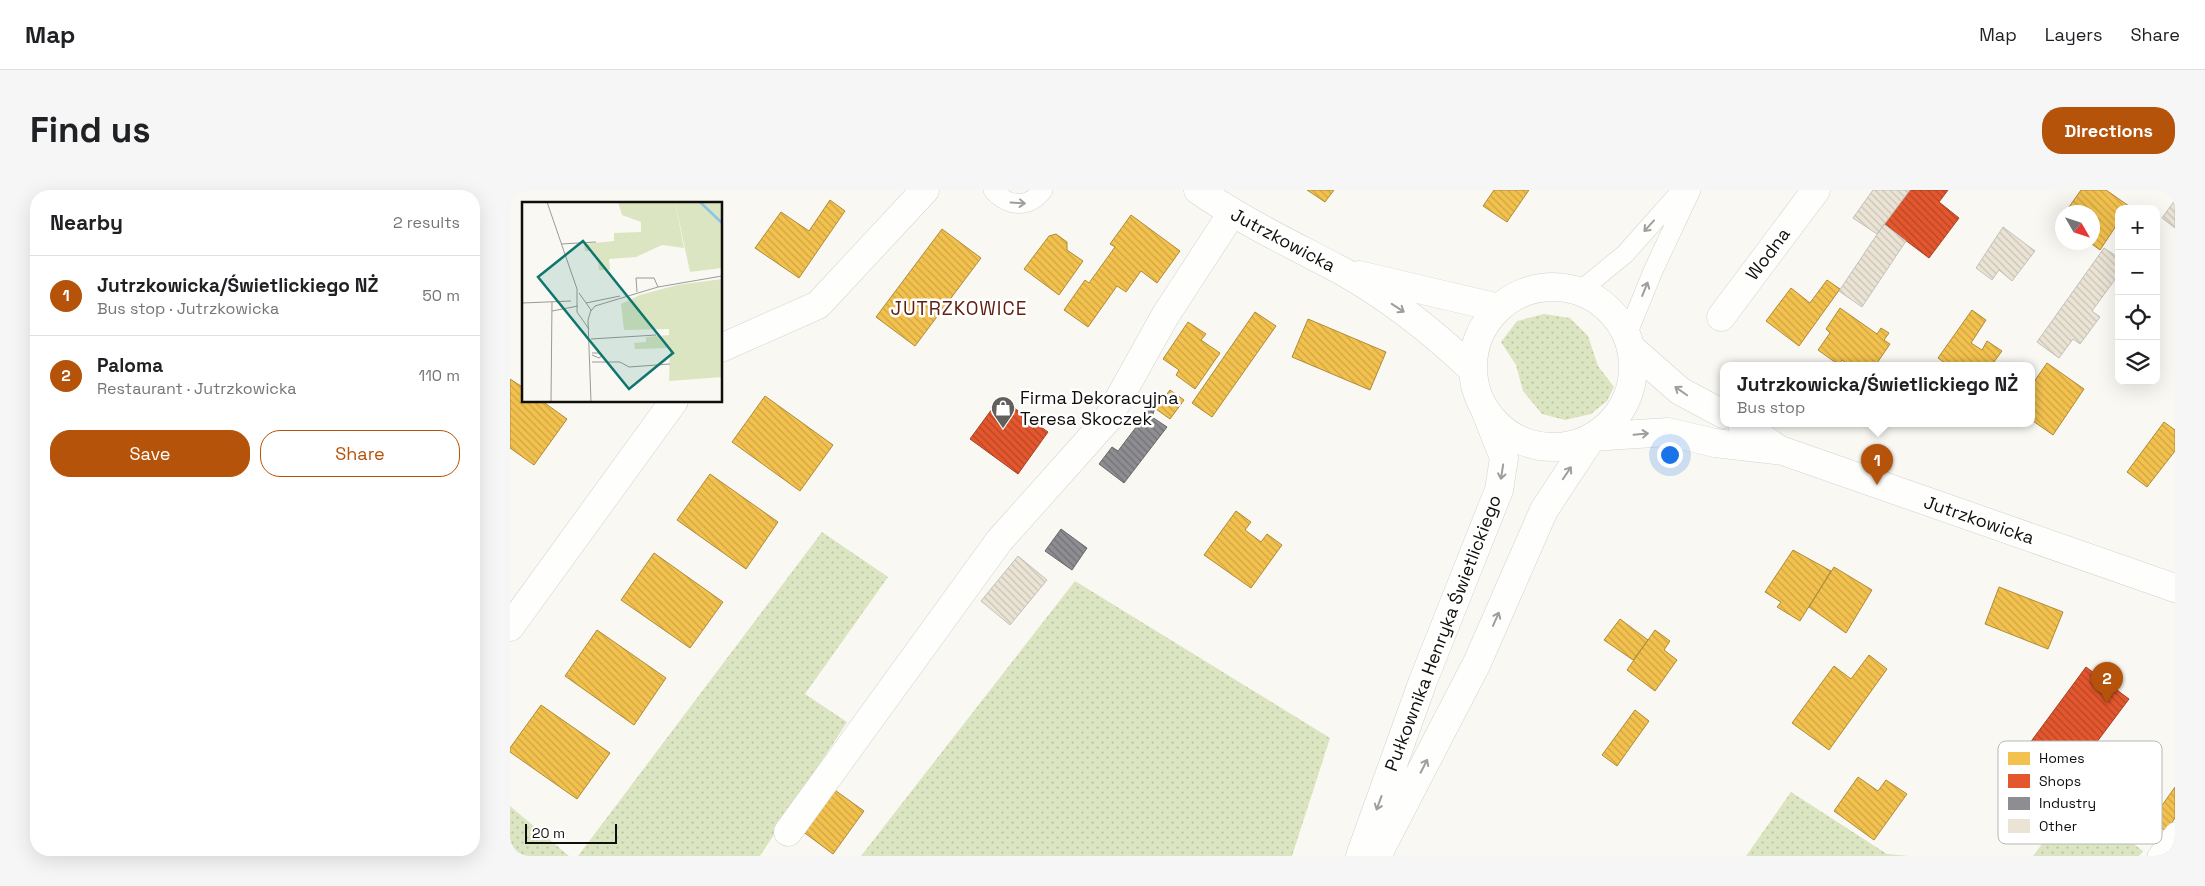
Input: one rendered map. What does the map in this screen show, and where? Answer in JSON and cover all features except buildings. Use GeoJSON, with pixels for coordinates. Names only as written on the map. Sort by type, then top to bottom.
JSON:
{"type":"FeatureCollection","features":[{"type":"Feature","properties":{"kind":"street"},"geometry":{"type":"LineString","coordinates":[[722,348],[818,305],[925,190]]}},
{"type":"Feature","properties":{"kind":"street","name":"Jutrzkowicka"},"geometry":{"type":"LineString","coordinates":[[1198,190],[1274,238],[1342,272],[1430,329],[1473,370]]}},
{"type":"Feature","properties":{"kind":"street","name":"Wodna"},"geometry":{"type":"LineString","coordinates":[[1721,317],[1816,190]]}},
{"type":"Feature","properties":{"kind":"street"},"geometry":{"type":"LineString","coordinates":[[788,832],[998,541],[1107,420],[1165,316],[1232,213]]}},
{"type":"Feature","properties":{"kind":"street","name":"Jutrzkowicka"},"geometry":{"type":"LineString","coordinates":[[1342,272],[1499,308]]}},
{"type":"Feature","properties":{"kind":"street"},"geometry":{"type":"LineString","coordinates":[[1629,341],[1633,374],[1627,399],[1613,420],[1592,436],[1570,445],[1545,447],[1522,441],[1502,428],[1485,410],[1477,391],[1473,370],[1476,347],[1481,333],[1499,308],[1516,296],[1537,288],[1559,287],[1580,291],[1605,306],[1615,316],[1629,341],[1680,391],[1720,412]]}},
{"type":"Feature","properties":{"kind":"street"},"geometry":{"type":"LineString","coordinates":[[510,627],[673,402]]}},
{"type":"Feature","properties":{"kind":"street","name":"Pułkownika Henryka Świetlickiego"},"geometry":{"type":"LineString","coordinates":[[1360,856],[1423,682],[1499,490],[1504,458],[1485,410]]}},
{"type":"Feature","properties":{"kind":"street","name":"Jutrzkowicka"},"geometry":{"type":"LineString","coordinates":[[1746,427],[1782,451]]}},
{"type":"Feature","properties":{"kind":"street","name":"Jutrzkowicka"},"geometry":{"type":"LineString","coordinates":[[1592,436],[1668,432],[1715,443],[1782,451],[2175,588]]}},
{"type":"Feature","properties":{"kind":"street","name":"Pułkownika Henryka Świetlickiego"},"geometry":{"type":"LineString","coordinates":[[1377,856],[1476,663],[1544,510],[1592,436]]}},
{"type":"Feature","properties":{"kind":"lane"},"geometry":{"type":"LineString","coordinates":[[993,190],[1003,199],[1022,205],[1030,203],[1042,190]]}},
{"type":"Feature","properties":{"kind":"lane"},"geometry":{"type":"LineString","coordinates":[[1580,291],[1625,254],[1682,190]]}},
{"type":"Feature","properties":{"kind":"lane"},"geometry":{"type":"LineString","coordinates":[[1629,341],[1653,271],[1691,190]]}},
{"type":"Feature","properties":{"kind":"lane"},"geometry":{"type":"LineString","coordinates":[[2158,856],[2175,832]]}},
{"type":"Feature","properties":{"kind":"green space"},"geometry":{"type":"Polygon","coordinates":[[[1544,314],[1570,318],[1588,336],[1598,366],[1614,387],[1607,401],[1591,414],[1565,420],[1542,414],[1523,391],[1516,365],[1501,342],[1517,321],[1544,314]]]}},
{"type":"Feature","properties":{"kind":"green space"},"geometry":{"type":"Polygon","coordinates":[[[822,532],[888,577],[805,694],[847,722],[760,856],[578,856],[822,532]]]}},
{"type":"Feature","properties":{"kind":"green space"},"geometry":{"type":"Polygon","coordinates":[[[1075,581],[1330,738],[1292,856],[861,856],[1075,581]]]}},
{"type":"Feature","properties":{"kind":"green space"},"geometry":{"type":"Polygon","coordinates":[[[1791,792],[1887,854],[1909,856],[1746,856],[1791,792]]]}},
{"type":"Feature","properties":{"kind":"green space"},"geometry":{"type":"Polygon","coordinates":[[[510,806],[569,856],[510,856],[510,806]]]}},
{"type":"Feature","properties":{"kind":"green space"},"geometry":{"type":"Polygon","coordinates":[[[2042,844],[2134,844],[2143,851],[2139,856],[2033,856],[2042,844]]]}},
{"type":"Feature","properties":{"kind":"place","name":"Firma Dekoracyjna Teresa Skoczek"},"geometry":{"type":"Point","coordinates":[1003,429]}},
{"type":"Feature","properties":{"kind":"place","name":"Jutrzkowicka/Świetlickiego NŻ"},"geometry":{"type":"Point","coordinates":[1877,485]}},
{"type":"Feature","properties":{"kind":"place","name":"Paloma"},"geometry":{"type":"Point","coordinates":[2107,703]}},
{"type":"Feature","properties":{"kind":"district","name":"JUTRZKOWICE"},"geometry":{"type":"Point","coordinates":[959,308]}}]}
